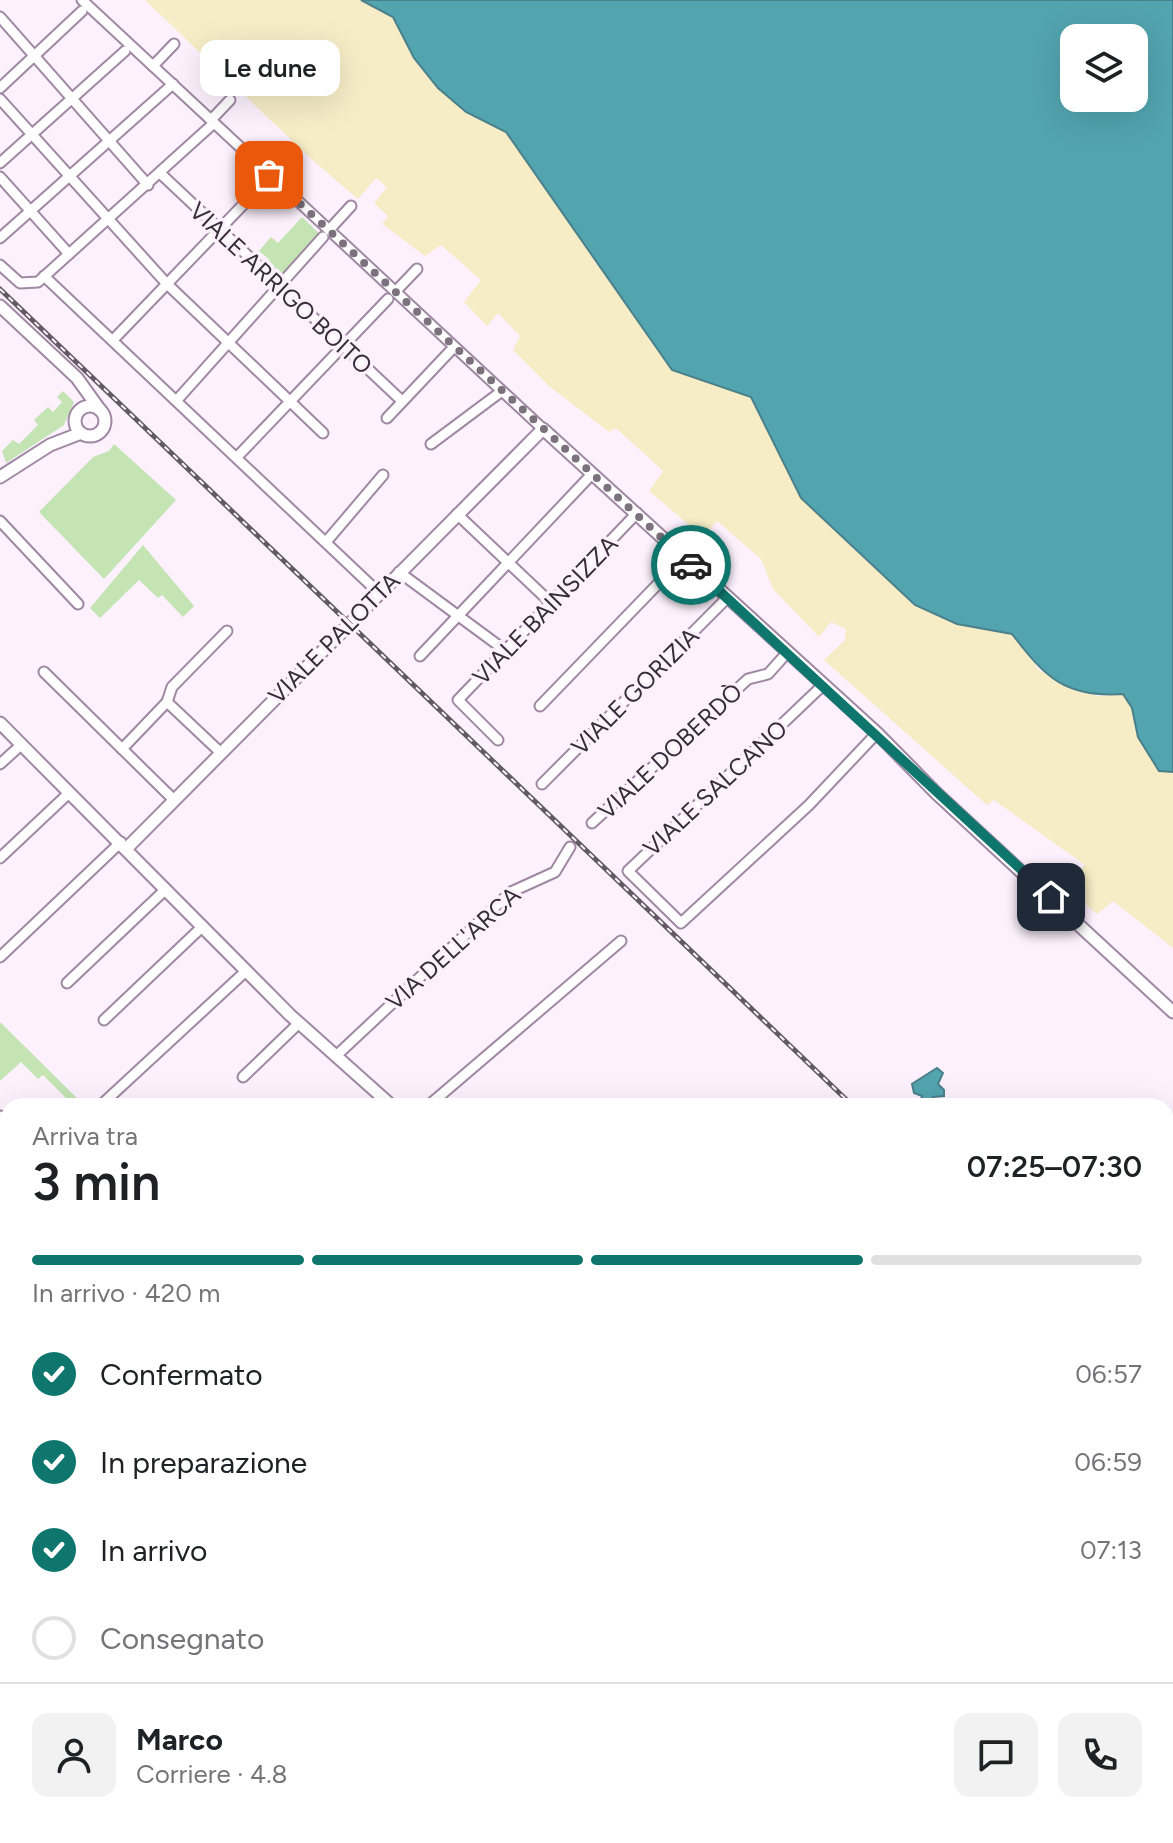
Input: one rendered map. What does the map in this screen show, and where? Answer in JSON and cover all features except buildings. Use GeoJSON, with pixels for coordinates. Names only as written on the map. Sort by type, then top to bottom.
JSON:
{"type":"FeatureCollection","features":[{"type":"Feature","properties":{"kind":"street"},"geometry":{"type":"LineString","coordinates":[[0,88],[82,6],[173,84],[392,296],[454,347],[786,654],[877,733],[936,793],[1173,1012]]}},
{"type":"Feature","properties":{"kind":"street"},"geometry":{"type":"LineString","coordinates":[[0,17],[148,185]]}},
{"type":"Feature","properties":{"kind":"street"},"geometry":{"type":"LineString","coordinates":[[153,66],[174,44]]}},
{"type":"Feature","properties":{"kind":"street"},"geometry":{"type":"LineString","coordinates":[[0,163],[125,51]]}},
{"type":"Feature","properties":{"kind":"street"},"geometry":{"type":"LineString","coordinates":[[0,238],[173,84]]}},
{"type":"Feature","properties":{"kind":"street"},"geometry":{"type":"LineString","coordinates":[[0,99],[167,284],[323,433]]}},
{"type":"Feature","properties":{"kind":"street"},"geometry":{"type":"LineString","coordinates":[[0,265],[26,285],[44,276],[161,174],[213,122],[230,100]]}},
{"type":"Feature","properties":{"kind":"street","name":"VIALE ARRIGO BOITO"},"geometry":{"type":"LineString","coordinates":[[161,174],[402,401]]}},
{"type":"Feature","properties":{"kind":"street"},"geometry":{"type":"LineString","coordinates":[[0,177],[69,254]]}},
{"type":"Feature","properties":{"kind":"street"},"geometry":{"type":"LineString","coordinates":[[113,340],[265,182]]}},
{"type":"Feature","properties":{"kind":"street"},"geometry":{"type":"LineString","coordinates":[[177,400],[351,206]]}},
{"type":"Feature","properties":{"kind":"street"},"geometry":{"type":"LineString","coordinates":[[237,457],[417,269]]}},
{"type":"Feature","properties":{"kind":"street"},"geometry":{"type":"LineString","coordinates":[[44,276],[379,593]]}},
{"type":"Feature","properties":{"kind":"street"},"geometry":{"type":"LineString","coordinates":[[0,306],[67,370],[105,418],[103,430],[91,436],[81,433],[50,445],[0,477]]}},
{"type":"Feature","properties":{"kind":"street"},"geometry":{"type":"LineString","coordinates":[[387,418],[454,347]]}},
{"type":"Feature","properties":{"kind":"street"},"geometry":{"type":"LineString","coordinates":[[67,370],[78,394],[77,417],[81,433]]}},
{"type":"Feature","properties":{"kind":"street"},"geometry":{"type":"LineString","coordinates":[[431,444],[502,391]]}},
{"type":"Feature","properties":{"kind":"street"},"geometry":{"type":"LineString","coordinates":[[50,445],[86,407],[100,410]]}},
{"type":"Feature","properties":{"kind":"street","name":"VIALE PALOTTA"},"geometry":{"type":"LineString","coordinates":[[124,845],[174,800],[543,429]]}},
{"type":"Feature","properties":{"kind":"street"},"geometry":{"type":"LineString","coordinates":[[420,656],[592,474]]}},
{"type":"Feature","properties":{"kind":"street"},"geometry":{"type":"LineString","coordinates":[[326,542],[383,475]]}},
{"type":"Feature","properties":{"kind":"street","name":"VIALE BAINSIZZA"},"geometry":{"type":"LineString","coordinates":[[498,740],[458,700],[637,513]]}},
{"type":"Feature","properties":{"kind":"street"},"geometry":{"type":"LineString","coordinates":[[457,514],[551,603]]}},
{"type":"Feature","properties":{"kind":"street"},"geometry":{"type":"LineString","coordinates":[[0,521],[78,604]]}},
{"type":"Feature","properties":{"kind":"street"},"geometry":{"type":"LineString","coordinates":[[540,706],[683,558]]}},
{"type":"Feature","properties":{"kind":"street"},"geometry":{"type":"LineString","coordinates":[[399,572],[506,651]]}},
{"type":"Feature","properties":{"kind":"street","name":"VIALE GORIZIA"},"geometry":{"type":"LineString","coordinates":[[542,784],[727,598]]}},
{"type":"Feature","properties":{"kind":"street"},"geometry":{"type":"LineString","coordinates":[[122,749],[167,702],[172,687],[227,631]]}},
{"type":"Feature","properties":{"kind":"street","name":"VIALE DOBERDÒ"},"geometry":{"type":"LineString","coordinates":[[592,823],[748,679],[768,674],[786,654]]}},
{"type":"Feature","properties":{"kind":"street"},"geometry":{"type":"LineString","coordinates":[[44,672],[174,800]]}},
{"type":"Feature","properties":{"kind":"street","name":"VIALE SALCANO"},"geometry":{"type":"LineString","coordinates":[[822,686],[628,871],[681,923],[826,788],[877,733]]}},
{"type":"Feature","properties":{"kind":"street"},"geometry":{"type":"LineString","coordinates":[[167,702],[220,752]]}},
{"type":"Feature","properties":{"kind":"street"},"geometry":{"type":"LineString","coordinates":[[0,723],[299,1023],[383,1098]]}},
{"type":"Feature","properties":{"kind":"street"},"geometry":{"type":"LineString","coordinates":[[0,764],[21,745]]}},
{"type":"Feature","properties":{"kind":"street"},"geometry":{"type":"LineString","coordinates":[[0,858],[69,793]]}},
{"type":"Feature","properties":{"kind":"street"},"geometry":{"type":"LineString","coordinates":[[0,957],[124,845]]}},
{"type":"Feature","properties":{"kind":"street","name":"VIA DELL'ARCA"},"geometry":{"type":"LineString","coordinates":[[337,1055],[511,892],[555,872],[570,847]]}},
{"type":"Feature","properties":{"kind":"street"},"geometry":{"type":"LineString","coordinates":[[94,950],[165,888]]}},
{"type":"Feature","properties":{"kind":"street"},"geometry":{"type":"LineString","coordinates":[[67,983],[165,888]]}},
{"type":"Feature","properties":{"kind":"street"},"geometry":{"type":"LineString","coordinates":[[104,1020],[203,926]]}},
{"type":"Feature","properties":{"kind":"street"},"geometry":{"type":"LineString","coordinates":[[437,1098],[621,941]]}},
{"type":"Feature","properties":{"kind":"street"},"geometry":{"type":"LineString","coordinates":[[109,1098],[246,971]]}},
{"type":"Feature","properties":{"kind":"street"},"geometry":{"type":"LineString","coordinates":[[243,1077],[299,1023]]}},
{"type":"Feature","properties":{"kind":"green space"},"geometry":{"type":"Polygon","coordinates":[[[302,217],[320,234],[280,278],[266,265],[270,260],[259,251],[271,237],[278,243],[302,217]]]}},
{"type":"Feature","properties":{"kind":"green space"},"geometry":{"type":"Polygon","coordinates":[[[63,391],[74,402],[64,425],[6,463],[2,451],[13,440],[19,444],[38,425],[34,420],[48,407],[53,412],[62,402],[57,397],[63,391]]]}},
{"type":"Feature","properties":{"kind":"green space"},"geometry":{"type":"Polygon","coordinates":[[[114,444],[176,500],[104,579],[39,512],[93,457],[109,451],[114,444]]]}},
{"type":"Feature","properties":{"kind":"green space"},"geometry":{"type":"Polygon","coordinates":[[[143,545],[194,606],[183,617],[162,595],[158,598],[139,580],[100,618],[90,608],[143,545]]]}},
{"type":"Feature","properties":{"kind":"green space"},"geometry":{"type":"Polygon","coordinates":[[[0,1022],[77,1098],[66,1098],[43,1075],[38,1079],[21,1062],[0,1081],[0,1022]]]}},
{"type":"Feature","properties":{"kind":"sand"},"geometry":{"type":"Polygon","coordinates":[[[145,0],[361,0],[393,17],[414,58],[466,112],[506,132],[672,370],[751,397],[801,498],[915,605],[957,624],[1012,634],[1040,671],[1098,696],[1123,694],[1132,708],[1138,737],[1159,770],[1173,772],[1173,948],[1113,901],[1097,914],[1064,886],[1085,865],[994,800],[987,805],[824,660],[845,640],[846,629],[831,622],[819,637],[773,589],[761,559],[717,521],[703,537],[649,491],[663,471],[616,428],[609,432],[549,386],[513,350],[520,336],[498,313],[487,326],[464,302],[481,280],[441,245],[425,256],[382,224],[388,216],[374,203],[387,187],[376,178],[358,199],[310,158],[145,0]]]}},
{"type":"Feature","properties":{"kind":"water"},"geometry":{"type":"Polygon","coordinates":[[[361,0],[1173,0],[1173,772],[1159,771],[1138,737],[1132,708],[1123,694],[1071,688],[1046,673],[1012,634],[957,624],[915,605],[801,498],[751,397],[672,370],[506,132],[466,112],[438,88],[414,58],[393,17],[361,0]]]}},
{"type":"Feature","properties":{"kind":"water"},"geometry":{"type":"Polygon","coordinates":[[[937,1068],[943,1073],[938,1084],[944,1090],[944,1096],[922,1098],[914,1093],[912,1084],[937,1068]]]}},
{"type":"Feature","properties":{"kind":"railway"},"geometry":{"type":"LineString","coordinates":[[0,289],[845,1098]]}},
{"type":"Feature","properties":{"kind":"way so far"},"geometry":{"type":"LineString","coordinates":[[269,175],[691,565]]}},
{"type":"Feature","properties":{"kind":"place","name":"Le dune"},"geometry":{"type":"Point","coordinates":[269,175]}},
{"type":"Feature","properties":{"kind":"route"},"geometry":{"type":"LineString","coordinates":[[691,565],[1051,897]]}}]}
